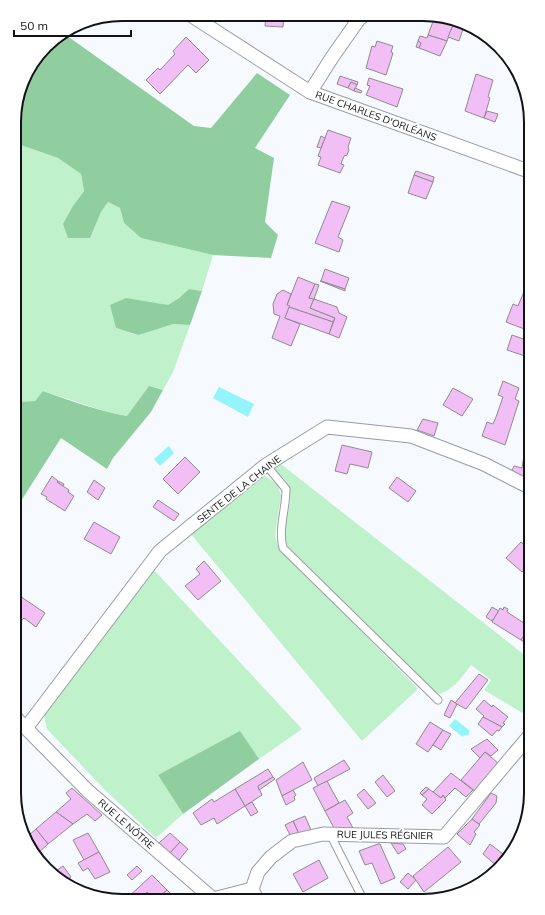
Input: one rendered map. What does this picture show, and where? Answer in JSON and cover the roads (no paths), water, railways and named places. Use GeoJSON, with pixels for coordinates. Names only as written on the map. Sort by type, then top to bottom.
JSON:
{"type":"FeatureCollection","features":[{"type":"Feature","properties":{"kind":"street","name":"RUE CHARLES D'ORLÉANS"},"geometry":{"type":"LineString","coordinates":[[200,21],[310,92],[524,169]]}},
{"type":"Feature","properties":{"kind":"street"},"geometry":{"type":"LineString","coordinates":[[310,92],[358,21]]}},
{"type":"Feature","properties":{"kind":"street","name":"SENTE DE LA CHAINE"},"geometry":{"type":"LineString","coordinates":[[26,728],[160,551],[266,465],[327,427],[411,436],[484,464],[524,484]]}},
{"type":"Feature","properties":{"kind":"street","name":"RUE LE NÔTRE"},"geometry":{"type":"LineString","coordinates":[[21,723],[88,791],[207,894]]}},
{"type":"Feature","properties":{"kind":"street","name":"RUE JULES RÉGNIER"},"geometry":{"type":"LineString","coordinates":[[255,894],[258,872],[271,856],[292,841],[323,834],[444,836],[524,742]]}},
{"type":"Feature","properties":{"kind":"lane"},"geometry":{"type":"LineString","coordinates":[[266,465],[286,489],[286,501],[280,537],[283,548],[438,700]]}},
{"type":"Feature","properties":{"kind":"lane"},"geometry":{"type":"LineString","coordinates":[[330,834],[360,894]]}},
{"type":"Feature","properties":{"kind":"water"},"geometry":{"type":"Polygon","coordinates":[[[219,387],[254,404],[248,417],[213,398],[219,387]]]}},
{"type":"Feature","properties":{"kind":"water"},"geometry":{"type":"Polygon","coordinates":[[[169,446],[174,453],[160,466],[154,459],[169,446]]]}},
{"type":"Feature","properties":{"kind":"water"},"geometry":{"type":"Polygon","coordinates":[[[455,719],[469,730],[469,735],[464,735],[463,737],[449,726],[455,719]]]}}]}
